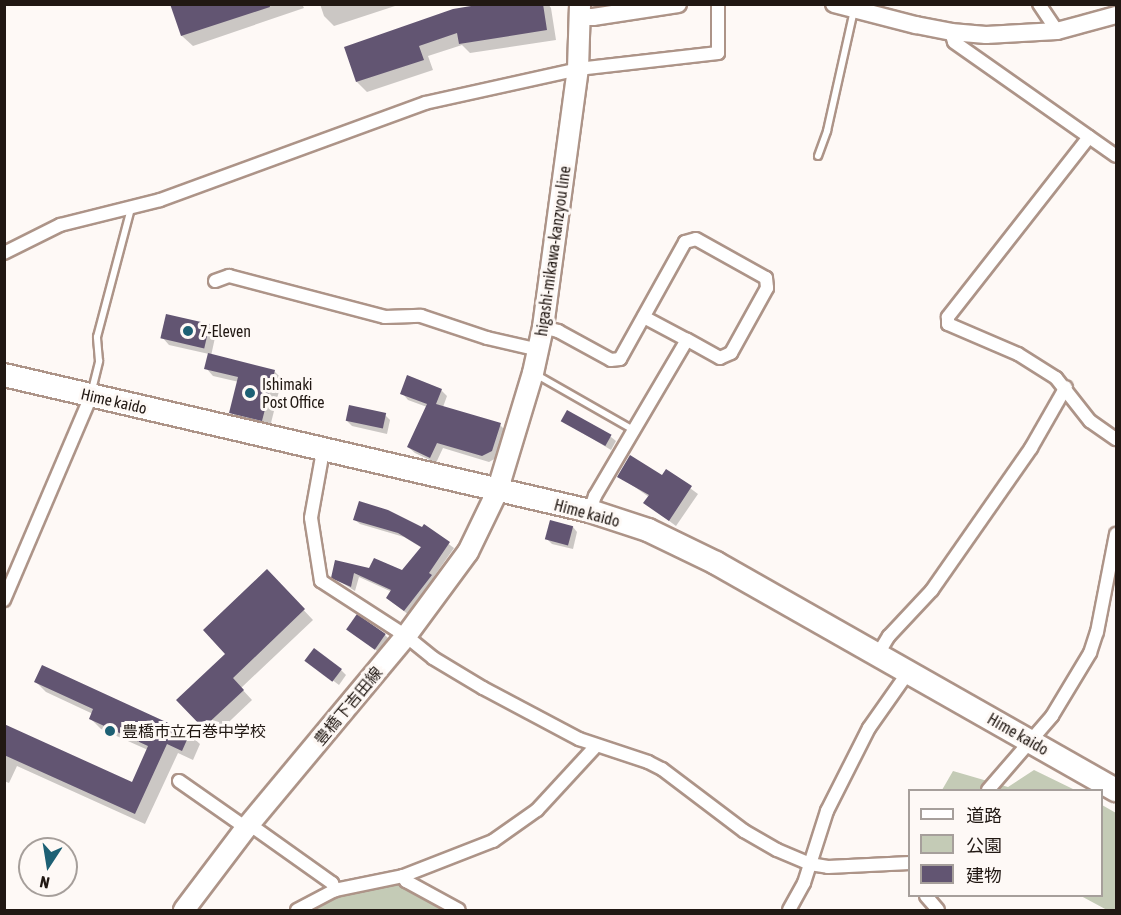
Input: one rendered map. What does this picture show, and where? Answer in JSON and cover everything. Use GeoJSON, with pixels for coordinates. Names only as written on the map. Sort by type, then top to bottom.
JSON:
{"type":"FeatureCollection","features":[{"type":"Feature","properties":{"kind":"highway","name":"Hime kaido"},"geometry":{"type":"LineString","coordinates":[[4,375],[590,512],[648,530],[716,563],[1116,790]]}},
{"type":"Feature","properties":{"kind":"main road","name":"higashi-mikawa-kanzyou line"},"geometry":{"type":"LineString","coordinates":[[497,492],[533,373],[543,327],[578,69],[579,10]]}},
{"type":"Feature","properties":{"kind":"main road","name":"豊橋下吉田線"},"geometry":{"type":"LineString","coordinates":[[184,910],[248,826],[406,636],[468,552],[497,492]]}},
{"type":"Feature","properties":{"kind":"street"},"geometry":{"type":"LineString","coordinates":[[579,10],[593,17],[678,4]]}},
{"type":"Feature","properties":{"kind":"street"},"geometry":{"type":"LineString","coordinates":[[4,253],[60,225],[170,196],[425,103],[578,69],[718,53],[718,4]]}},
{"type":"Feature","properties":{"kind":"street"},"geometry":{"type":"LineString","coordinates":[[834,4],[951,32],[1016,34],[1057,30],[1116,15]]}},
{"type":"Feature","properties":{"kind":"street"},"geometry":{"type":"LineString","coordinates":[[1039,4],[1057,30]]}},
{"type":"Feature","properties":{"kind":"street"},"geometry":{"type":"LineString","coordinates":[[951,32],[954,42],[1116,156]]}},
{"type":"Feature","properties":{"kind":"street"},"geometry":{"type":"LineString","coordinates":[[1089,137],[948,317],[948,324],[1017,354],[1066,387],[1078,408],[1090,421],[1116,440]]}},
{"type":"Feature","properties":{"kind":"street"},"geometry":{"type":"LineString","coordinates":[[543,327],[558,331],[611,360],[620,359],[685,242],[696,239],[766,278],[767,288],[731,353],[720,358],[644,318]]}},
{"type":"Feature","properties":{"kind":"street"},"geometry":{"type":"LineString","coordinates":[[215,281],[229,276],[385,317],[421,316],[487,338],[539,350]]}},
{"type":"Feature","properties":{"kind":"street"},"geometry":{"type":"LineString","coordinates":[[590,512],[595,496],[635,432],[687,340]]}},
{"type":"Feature","properties":{"kind":"street"},"geometry":{"type":"LineString","coordinates":[[878,654],[939,581],[1031,448],[1066,387]]}},
{"type":"Feature","properties":{"kind":"street"},"geometry":{"type":"LineString","coordinates":[[4,600],[91,396]]}},
{"type":"Feature","properties":{"kind":"street"},"geometry":{"type":"LineString","coordinates":[[323,451],[311,518],[321,580],[406,636],[433,658],[483,688],[596,746],[648,762],[744,831],[810,864],[828,867],[908,865]]}},
{"type":"Feature","properties":{"kind":"street"},"geometry":{"type":"LineString","coordinates":[[989,789],[1032,742],[1052,716],[1090,653],[1097,632],[1116,534]]}},
{"type":"Feature","properties":{"kind":"street"},"geometry":{"type":"LineString","coordinates":[[789,910],[810,864],[827,811],[869,728],[909,671]]}},
{"type":"Feature","properties":{"kind":"street"},"geometry":{"type":"LineString","coordinates":[[297,910],[335,890],[403,876],[493,841],[537,810],[596,746]]}},
{"type":"Feature","properties":{"kind":"street"},"geometry":{"type":"LineString","coordinates":[[179,782],[332,883],[335,890]]}},
{"type":"Feature","properties":{"kind":"street"},"geometry":{"type":"LineString","coordinates":[[403,876],[406,881],[459,910]]}},
{"type":"Feature","properties":{"kind":"street"},"geometry":{"type":"LineString","coordinates":[[927,897],[938,910]]}},
{"type":"Feature","properties":{"kind":"lane"},"geometry":{"type":"LineString","coordinates":[[818,156],[854,10]]}},
{"type":"Feature","properties":{"kind":"lane"},"geometry":{"type":"LineString","coordinates":[[91,396],[99,361],[97,337],[131,207]]}},
{"type":"Feature","properties":{"kind":"lane"},"geometry":{"type":"LineString","coordinates":[[533,373],[635,432]]}},
{"type":"Feature","properties":{"kind":"green space"},"geometry":{"type":"Polygon","coordinates":[[[1034,770],[1073,789],[943,789],[953,771],[1008,787],[1034,770]]]}},
{"type":"Feature","properties":{"kind":"green space"},"geometry":{"type":"Polygon","coordinates":[[[1103,806],[1116,813],[1116,910],[1107,910],[1083,897],[1103,897],[1103,806]]]}},
{"type":"Feature","properties":{"kind":"green space"},"geometry":{"type":"Polygon","coordinates":[[[399,881],[450,910],[304,910],[340,892],[399,881]]]}},
{"type":"Feature","properties":{"kind":"building"},"geometry":{"type":"Polygon","coordinates":[[[170,4],[269,4],[270,7],[181,36],[170,4]]]}},
{"type":"Feature","properties":{"kind":"building"},"geometry":{"type":"Polygon","coordinates":[[[483,4],[543,4],[547,30],[459,44],[457,33],[419,46],[424,60],[356,82],[344,47],[453,9],[483,4]]]}},
{"type":"Feature","properties":{"kind":"building"},"geometry":{"type":"Polygon","coordinates":[[[166,314],[210,324],[204,348],[160,338],[166,314]]]}},
{"type":"Feature","properties":{"kind":"building"},"geometry":{"type":"Polygon","coordinates":[[[208,353],[275,370],[262,421],[229,413],[238,377],[204,369],[208,353]]]}},
{"type":"Feature","properties":{"kind":"building"},"geometry":{"type":"Polygon","coordinates":[[[407,375],[442,389],[436,404],[501,423],[492,451],[482,456],[437,443],[430,458],[407,447],[427,404],[400,394],[407,375]]]}},
{"type":"Feature","properties":{"kind":"building"},"geometry":{"type":"Polygon","coordinates":[[[349,405],[386,413],[383,429],[346,421],[349,405]]]}},
{"type":"Feature","properties":{"kind":"building"},"geometry":{"type":"Polygon","coordinates":[[[567,410],[612,435],[605,446],[561,421],[567,410]]]}},
{"type":"Feature","properties":{"kind":"building"},"geometry":{"type":"Polygon","coordinates":[[[630,455],[662,475],[666,469],[692,486],[669,521],[643,503],[649,495],[617,477],[630,455]]]}},
{"type":"Feature","properties":{"kind":"building"},"geometry":{"type":"Polygon","coordinates":[[[359,501],[388,510],[422,527],[424,524],[450,542],[429,573],[432,575],[404,611],[386,598],[391,590],[354,573],[351,587],[331,578],[335,560],[369,568],[374,558],[402,570],[421,547],[398,533],[353,520],[359,501]]]}},
{"type":"Feature","properties":{"kind":"building"},"geometry":{"type":"Polygon","coordinates":[[[550,520],[573,526],[568,546],[545,539],[550,520]]]}},
{"type":"Feature","properties":{"kind":"building"},"geometry":{"type":"Polygon","coordinates":[[[267,569],[305,609],[233,678],[244,690],[203,728],[176,700],[225,654],[203,630],[267,569]]]}},
{"type":"Feature","properties":{"kind":"building"},"geometry":{"type":"Polygon","coordinates":[[[357,614],[386,634],[375,650],[346,630],[357,614]]]}},
{"type":"Feature","properties":{"kind":"building"},"geometry":{"type":"Polygon","coordinates":[[[314,648],[342,669],[332,682],[304,661],[314,648]]]}},
{"type":"Feature","properties":{"kind":"building"},"geometry":{"type":"Polygon","coordinates":[[[42,665],[190,733],[182,751],[167,744],[135,814],[4,755],[4,724],[132,782],[148,746],[89,719],[93,709],[34,682],[42,665]]]}},
{"type":"Feature","properties":{"kind":"place","name":"7-Eleven"},"geometry":{"type":"Point","coordinates":[188,331]}},
{"type":"Feature","properties":{"kind":"place","name":"Ishimaki Post Office"},"geometry":{"type":"Point","coordinates":[250,393]}},
{"type":"Feature","properties":{"kind":"place","name":"豊橋市立石巻中学校"},"geometry":{"type":"Point","coordinates":[110,731]}}]}
